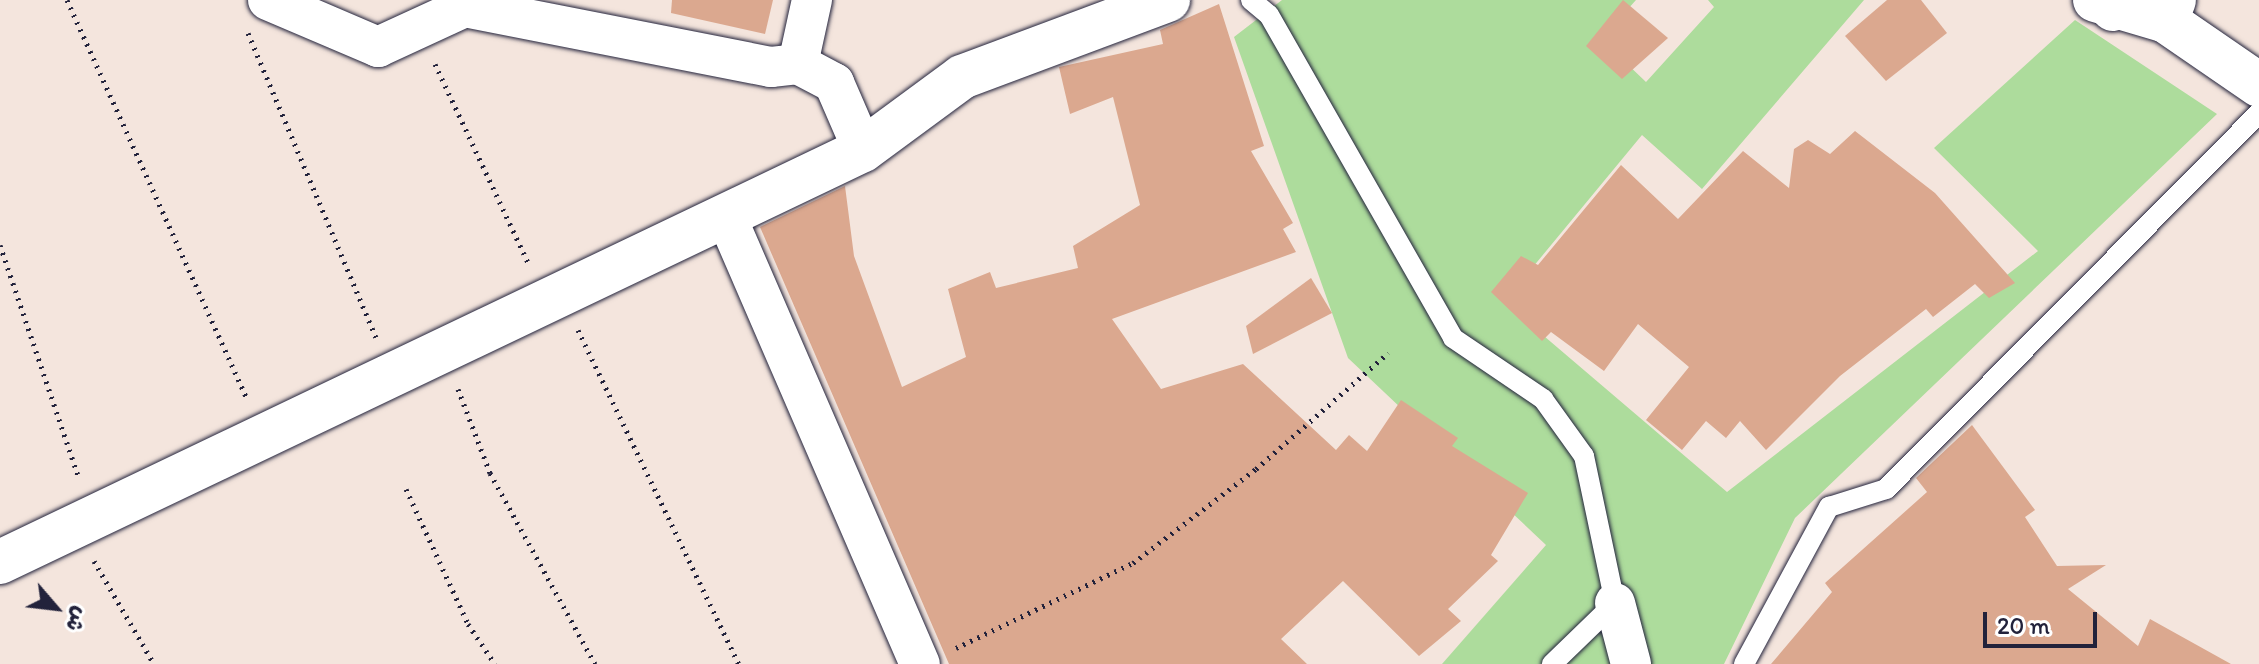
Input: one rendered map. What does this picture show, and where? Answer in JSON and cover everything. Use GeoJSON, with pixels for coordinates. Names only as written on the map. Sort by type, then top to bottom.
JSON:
{"type":"FeatureCollection","features":[{"type":"Feature","properties":{"kind":"street"},"geometry":{"type":"LineString","coordinates":[[798,64],[812,0]]}},
{"type":"Feature","properties":{"kind":"street"},"geometry":{"type":"LineString","coordinates":[[0,562],[863,150],[962,77],[1168,0]]}},
{"type":"Feature","properties":{"kind":"street"},"geometry":{"type":"LineString","coordinates":[[2108,2],[2170,10],[2259,85]]}},
{"type":"Feature","properties":{"kind":"street"},"geometry":{"type":"LineString","coordinates":[[257,14],[378,47],[465,7],[771,67],[798,64],[834,83],[863,150]]}},
{"type":"Feature","properties":{"kind":"street"},"geometry":{"type":"LineString","coordinates":[[726,216],[920,664]]}},
{"type":"Feature","properties":{"kind":"street"},"geometry":{"type":"LineString","coordinates":[[1615,603],[1631,664]]}},
{"type":"Feature","properties":{"kind":"lane"},"geometry":{"type":"LineString","coordinates":[[1251,0],[1269,15],[1453,338],[1543,399],[1584,456],[1615,603],[1552,664]]}},
{"type":"Feature","properties":{"kind":"lane"},"geometry":{"type":"LineString","coordinates":[[1744,664],[1829,507],[1886,489],[2259,113]]}},
{"type":"Feature","properties":{"kind":"path"},"geometry":{"type":"LineString","coordinates":[[67,0],[264,436]]}},
{"type":"Feature","properties":{"kind":"path"},"geometry":{"type":"LineString","coordinates":[[257,14],[392,375]]}},
{"type":"Feature","properties":{"kind":"path"},"geometry":{"type":"LineString","coordinates":[[418,29],[739,664]]}},
{"type":"Feature","properties":{"kind":"path"},"geometry":{"type":"LineString","coordinates":[[0,245],[85,521],[154,664]]}},
{"type":"Feature","properties":{"kind":"path"},"geometry":{"type":"LineString","coordinates":[[444,350],[490,473],[595,664]]}},
{"type":"Feature","properties":{"kind":"path"},"geometry":{"type":"LineString","coordinates":[[920,664],[1133,563],[1256,469],[1388,353]]}},
{"type":"Feature","properties":{"kind":"path"},"geometry":{"type":"LineString","coordinates":[[406,489],[468,624],[495,664]]}},
{"type":"Feature","properties":{"kind":"green space"},"geometry":{"type":"Polygon","coordinates":[[[1282,0],[1636,0],[1601,39],[1646,82],[1714,7],[1708,0],[1864,0],[1702,189],[1642,135],[1504,302],[1727,492],[2038,251],[1934,148],[2075,20],[2217,114],[1795,518],[1724,664],[1442,664],[1546,545],[1348,358],[1234,37],[1282,0]]]}},
{"type":"Feature","properties":{"kind":"building"},"geometry":{"type":"Polygon","coordinates":[[[672,0],[773,0],[765,34],[671,13],[672,0]]]}},
{"type":"Feature","properties":{"kind":"building"},"geometry":{"type":"Polygon","coordinates":[[[1623,0],[1668,38],[1622,79],[1586,46],[1623,0]]]}},
{"type":"Feature","properties":{"kind":"building"},"geometry":{"type":"Polygon","coordinates":[[[1887,0],[1921,0],[1947,33],[1886,81],[1845,36],[1887,0]]]}},
{"type":"Feature","properties":{"kind":"building"},"geometry":{"type":"Polygon","coordinates":[[[1219,4],[1264,146],[1251,151],[1293,223],[1283,229],[1296,252],[1112,319],[1161,389],[1243,364],[1336,450],[1349,435],[1367,451],[1401,400],[1458,438],[1452,446],[1528,493],[1491,555],[1498,561],[1448,609],[1461,621],[1419,656],[1343,581],[1281,639],[1307,664],[949,664],[760,227],[845,186],[854,256],[902,387],[966,357],[948,289],[990,272],[996,288],[1078,268],[1073,246],[1140,205],[1113,97],[1070,114],[1059,67],[1163,44],[1160,30],[1219,4]]]}},
{"type":"Feature","properties":{"kind":"building"},"geometry":{"type":"Polygon","coordinates":[[[1855,131],[1935,193],[2015,283],[1989,298],[1975,284],[1933,317],[1926,309],[1840,376],[1766,450],[1740,421],[1726,438],[1706,421],[1682,450],[1646,420],[1689,367],[1638,324],[1604,371],[1551,332],[1542,341],[1491,292],[1521,256],[1538,265],[1621,165],[1678,219],[1743,151],[1789,188],[1794,149],[1808,140],[1830,154],[1855,131]]]}},
{"type":"Feature","properties":{"kind":"building"},"geometry":{"type":"Polygon","coordinates":[[[1311,278],[1332,313],[1253,354],[1246,326],[1311,278]]]}},
{"type":"Feature","properties":{"kind":"building"},"geometry":{"type":"Polygon","coordinates":[[[1972,425],[2035,510],[2025,517],[2057,566],[2106,565],[2068,589],[2138,646],[2150,619],[2231,664],[1771,664],[1832,592],[1825,583],[1927,492],[1916,478],[1972,425]]]}}]}
